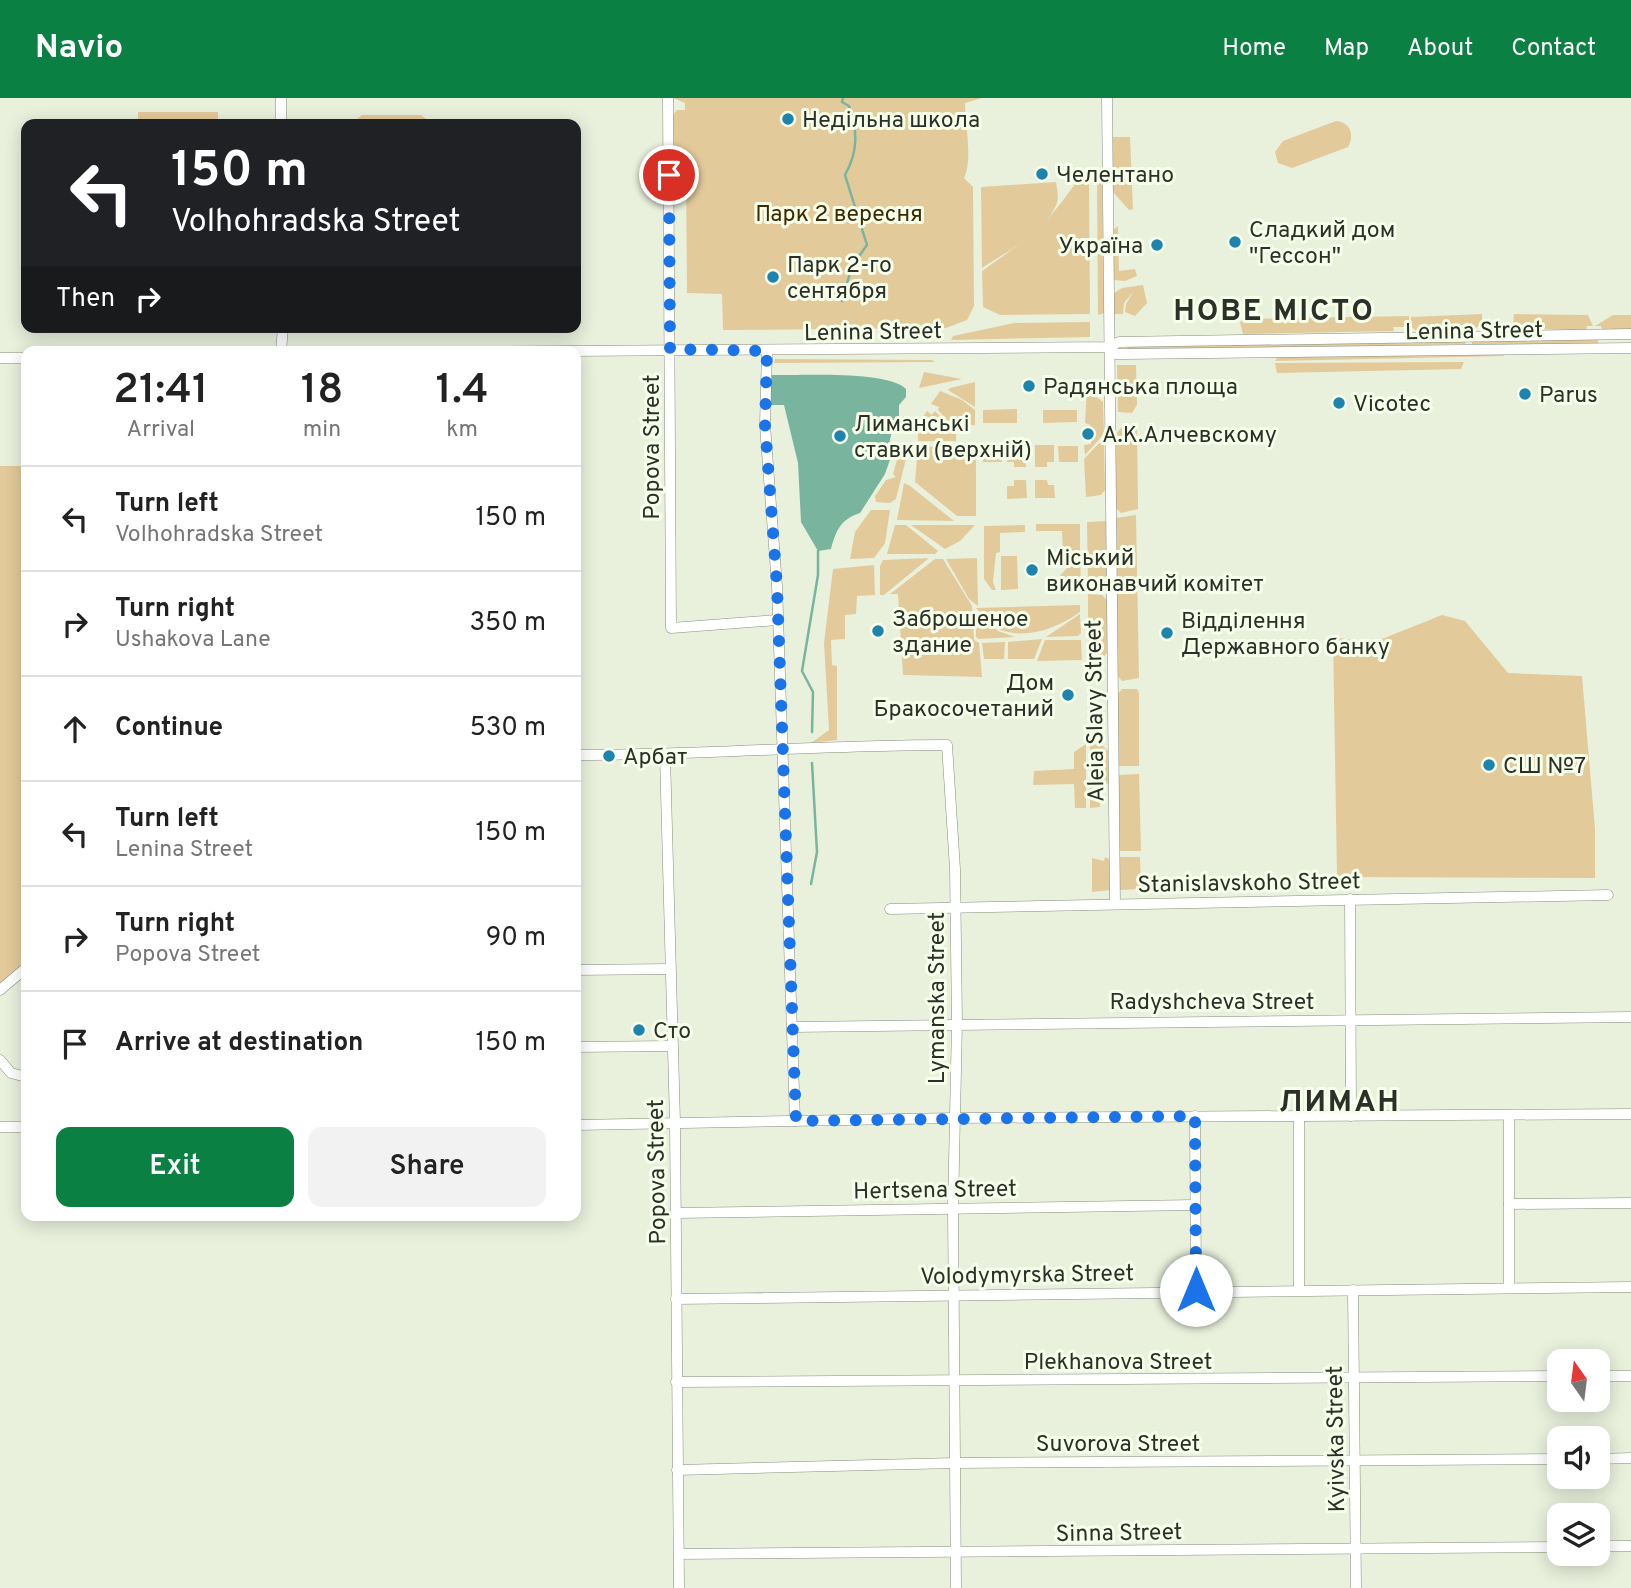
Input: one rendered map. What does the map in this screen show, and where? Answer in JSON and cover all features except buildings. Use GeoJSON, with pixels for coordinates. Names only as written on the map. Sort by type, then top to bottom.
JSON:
{"type":"FeatureCollection","features":[{"type":"Feature","properties":{"kind":"street"},"geometry":{"type":"LineString","coordinates":[[281,98],[281,119]]}},
{"type":"Feature","properties":{"kind":"street","name":"Popova Street"},"geometry":{"type":"LineString","coordinates":[[668,98],[671,628],[777,620]]}},
{"type":"Feature","properties":{"kind":"street","name":"Aleia Slavy Street"},"geometry":{"type":"LineString","coordinates":[[1107,98],[1115,904]]}},
{"type":"Feature","properties":{"kind":"street","name":"Lenina Street"},"geometry":{"type":"LineString","coordinates":[[581,350],[1109,347],[1124,342],[1631,334]]}},
{"type":"Feature","properties":{"kind":"street","name":"Lenina Street"},"geometry":{"type":"LineString","coordinates":[[1109,347],[1116,354],[1631,348]]}},
{"type":"Feature","properties":{"kind":"street"},"geometry":{"type":"LineString","coordinates":[[767,351],[765,425],[783,742],[780,749],[796,1121]]}},
{"type":"Feature","properties":{"kind":"street"},"geometry":{"type":"LineString","coordinates":[[0,358],[21,358]]}},
{"type":"Feature","properties":{"kind":"street","name":"Lymanska Street"},"geometry":{"type":"LineString","coordinates":[[780,749],[841,745],[947,745],[955,908],[957,1023],[953,1208],[956,1588]]}},
{"type":"Feature","properties":{"kind":"street"},"geometry":{"type":"LineString","coordinates":[[581,755],[665,755],[780,749]]}},
{"type":"Feature","properties":{"kind":"street","name":"Popova Street"},"geometry":{"type":"LineString","coordinates":[[665,755],[675,1122],[679,1588]]}},
{"type":"Feature","properties":{"kind":"street","name":"Stanislavskoho Street"},"geometry":{"type":"LineString","coordinates":[[890,909],[1608,895]]}},
{"type":"Feature","properties":{"kind":"street"},"geometry":{"type":"LineString","coordinates":[[1350,899],[1351,1116]]}},
{"type":"Feature","properties":{"kind":"street"},"geometry":{"type":"LineString","coordinates":[[581,970],[670,968]]}},
{"type":"Feature","properties":{"kind":"street"},"geometry":{"type":"LineString","coordinates":[[0,990],[21,972]]}},
{"type":"Feature","properties":{"kind":"street","name":"Radyshcheva Street"},"geometry":{"type":"LineString","coordinates":[[793,1027],[1631,1017]]}},
{"type":"Feature","properties":{"kind":"street"},"geometry":{"type":"LineString","coordinates":[[581,1047],[672,1046]]}},
{"type":"Feature","properties":{"kind":"street"},"geometry":{"type":"LineString","coordinates":[[0,1060],[11,1073],[21,1076]]}},
{"type":"Feature","properties":{"kind":"street"},"geometry":{"type":"LineString","coordinates":[[581,1125],[954,1118],[1631,1114]]}},
{"type":"Feature","properties":{"kind":"street"},"geometry":{"type":"LineString","coordinates":[[1299,1115],[1299,1289]]}},
{"type":"Feature","properties":{"kind":"street"},"geometry":{"type":"LineString","coordinates":[[1508,1288],[1509,1115]]}},
{"type":"Feature","properties":{"kind":"street"},"geometry":{"type":"LineString","coordinates":[[1195,1116],[1196,1290]]}},
{"type":"Feature","properties":{"kind":"street"},"geometry":{"type":"LineString","coordinates":[[0,1127],[21,1127]]}},
{"type":"Feature","properties":{"kind":"street"},"geometry":{"type":"LineString","coordinates":[[1509,1204],[1631,1203]]}},
{"type":"Feature","properties":{"kind":"street","name":"Hertsena Street"},"geometry":{"type":"LineString","coordinates":[[676,1213],[1195,1205]]}},
{"type":"Feature","properties":{"kind":"street","name":"Volodymyrska Street"},"geometry":{"type":"LineString","coordinates":[[676,1299],[1196,1290],[1631,1287]]}},
{"type":"Feature","properties":{"kind":"street","name":"Kyivska Street"},"geometry":{"type":"LineString","coordinates":[[1353,1290],[1356,1588]]}},
{"type":"Feature","properties":{"kind":"street","name":"Plekhanova Street"},"geometry":{"type":"LineString","coordinates":[[676,1382],[1547,1376]]}},
{"type":"Feature","properties":{"kind":"street"},"geometry":{"type":"LineString","coordinates":[[1610,1376],[1631,1376]]}},
{"type":"Feature","properties":{"kind":"street"},"geometry":{"type":"LineString","coordinates":[[1610,1458],[1631,1458]]}},
{"type":"Feature","properties":{"kind":"street","name":"Suvorova Street"},"geometry":{"type":"LineString","coordinates":[[677,1470],[955,1464],[1547,1459]]}},
{"type":"Feature","properties":{"kind":"street"},"geometry":{"type":"LineString","coordinates":[[1610,1546],[1631,1546]]}},
{"type":"Feature","properties":{"kind":"street","name":"Sinna Street"},"geometry":{"type":"LineString","coordinates":[[679,1554],[1547,1547]]}},
{"type":"Feature","properties":{"kind":"green space","name":"Парк 2 вересня"},"geometry":{"type":"Polygon","coordinates":[[[673,98],[982,98],[965,103],[968,162],[964,178],[973,187],[974,306],[967,320],[946,328],[723,330],[722,294],[687,293],[686,173],[674,185],[673,115],[677,110],[685,110],[685,103],[673,98]]]}},
{"type":"Feature","properties":{"kind":"green space"},"geometry":{"type":"Polygon","coordinates":[[[138,112],[218,112],[218,119],[138,119],[138,112]]]}},
{"type":"Feature","properties":{"kind":"green space"},"geometry":{"type":"Polygon","coordinates":[[[362,115],[421,115],[426,119],[357,119],[362,115]]]}},
{"type":"Feature","properties":{"kind":"green space"},"geometry":{"type":"Polygon","coordinates":[[[1336,121],[1345,124],[1350,130],[1348,147],[1292,168],[1278,163],[1275,152],[1283,141],[1336,121]]]}},
{"type":"Feature","properties":{"kind":"green space"},"geometry":{"type":"Polygon","coordinates":[[[1113,137],[1130,137],[1133,209],[1129,210],[1113,192],[1113,137]]]}},
{"type":"Feature","properties":{"kind":"green space"},"geometry":{"type":"Polygon","coordinates":[[[1089,180],[1090,314],[1000,315],[983,307],[982,271],[1034,232],[1077,181],[1089,180]]]}},
{"type":"Feature","properties":{"kind":"green space"},"geometry":{"type":"Polygon","coordinates":[[[1056,182],[1057,203],[1044,223],[982,268],[981,187],[1056,182]]]}},
{"type":"Feature","properties":{"kind":"green space"},"geometry":{"type":"Polygon","coordinates":[[[1097,182],[1102,183],[1104,313],[1098,315],[1097,182]]]}},
{"type":"Feature","properties":{"kind":"green space"},"geometry":{"type":"Polygon","coordinates":[[[1118,226],[1119,271],[1135,269],[1137,276],[1125,281],[1114,280],[1113,230],[1118,226]]]}},
{"type":"Feature","properties":{"kind":"green space"},"geometry":{"type":"Polygon","coordinates":[[[1143,285],[1147,303],[1135,316],[1125,312],[1133,292],[1124,303],[1123,314],[1114,314],[1114,293],[1122,288],[1143,285]]]}},
{"type":"Feature","properties":{"kind":"green space"},"geometry":{"type":"Polygon","coordinates":[[[1482,314],[1482,325],[1473,329],[1417,331],[1411,327],[1411,317],[1482,314]]]}},
{"type":"Feature","properties":{"kind":"green space"},"geometry":{"type":"Polygon","coordinates":[[[1514,314],[1588,315],[1593,326],[1587,326],[1586,330],[1524,329],[1522,325],[1513,325],[1514,314]]]}},
{"type":"Feature","properties":{"kind":"green space"},"geometry":{"type":"Polygon","coordinates":[[[1613,315],[1631,315],[1631,330],[1602,330],[1601,326],[1595,326],[1613,315]]]}},
{"type":"Feature","properties":{"kind":"green space"},"geometry":{"type":"Polygon","coordinates":[[[1409,316],[1409,327],[1393,327],[1394,331],[1243,334],[1240,322],[1245,319],[1409,316]]]}},
{"type":"Feature","properties":{"kind":"green space"},"geometry":{"type":"Polygon","coordinates":[[[1090,322],[1090,337],[951,340],[953,336],[1014,323],[1090,322]]]}},
{"type":"Feature","properties":{"kind":"green space"},"geometry":{"type":"Polygon","coordinates":[[[1466,338],[1465,344],[1128,351],[1127,345],[1466,338]]]}},
{"type":"Feature","properties":{"kind":"green space"},"geometry":{"type":"Polygon","coordinates":[[[1472,339],[1598,339],[1598,344],[1472,344],[1472,339]]]}},
{"type":"Feature","properties":{"kind":"green space"},"geometry":{"type":"Polygon","coordinates":[[[1505,353],[1504,356],[1275,361],[1279,356],[1505,353]]]}},
{"type":"Feature","properties":{"kind":"green space"},"geometry":{"type":"Polygon","coordinates":[[[775,359],[932,360],[935,362],[774,363],[775,359]]]}},
{"type":"Feature","properties":{"kind":"green space"},"geometry":{"type":"Polygon","coordinates":[[[1464,362],[1461,369],[1277,373],[1275,363],[1464,362]]]}},
{"type":"Feature","properties":{"kind":"green space"},"geometry":{"type":"Polygon","coordinates":[[[1117,365],[1136,365],[1137,405],[1132,413],[1118,412],[1117,365]]]}},
{"type":"Feature","properties":{"kind":"green space"},"geometry":{"type":"Polygon","coordinates":[[[924,372],[962,379],[919,388],[924,372]]]}},
{"type":"Feature","properties":{"kind":"green space"},"geometry":{"type":"Polygon","coordinates":[[[975,382],[975,407],[948,390],[950,388],[975,382]]]}},
{"type":"Feature","properties":{"kind":"green space"},"geometry":{"type":"Polygon","coordinates":[[[1087,389],[1103,402],[1104,434],[1085,455],[1084,445],[1091,444],[1090,425],[1085,423],[1087,389]]]}},
{"type":"Feature","properties":{"kind":"green space"},"geometry":{"type":"Polygon","coordinates":[[[940,391],[962,400],[975,410],[975,425],[953,426],[938,410],[939,407],[931,404],[940,391]]]}},
{"type":"Feature","properties":{"kind":"green space"},"geometry":{"type":"Polygon","coordinates":[[[1017,409],[1017,423],[983,423],[983,410],[1017,409]]]}},
{"type":"Feature","properties":{"kind":"green space"},"geometry":{"type":"Polygon","coordinates":[[[1043,410],[1077,410],[1077,422],[1043,423],[1043,410]]]}},
{"type":"Feature","properties":{"kind":"green space"},"geometry":{"type":"Polygon","coordinates":[[[927,411],[932,415],[935,411],[950,426],[916,427],[927,411]]]}},
{"type":"Feature","properties":{"kind":"green space"},"geometry":{"type":"Polygon","coordinates":[[[1137,426],[1138,509],[1121,513],[1116,508],[1116,434],[1121,428],[1137,426]]]}},
{"type":"Feature","properties":{"kind":"green space"},"geometry":{"type":"Polygon","coordinates":[[[956,431],[956,441],[918,441],[918,432],[956,431]]]}},
{"type":"Feature","properties":{"kind":"green space"},"geometry":{"type":"Polygon","coordinates":[[[1104,438],[1105,490],[1101,495],[1086,497],[1084,459],[1104,438]]]}},
{"type":"Feature","properties":{"kind":"green space"},"geometry":{"type":"Polygon","coordinates":[[[983,445],[1002,445],[1002,462],[983,462],[983,445]]]}},
{"type":"Feature","properties":{"kind":"green space"},"geometry":{"type":"Polygon","coordinates":[[[1007,445],[1026,445],[1026,467],[1014,467],[1014,462],[1007,462],[1007,445]]]}},
{"type":"Feature","properties":{"kind":"green space"},"geometry":{"type":"Polygon","coordinates":[[[1035,445],[1054,445],[1054,462],[1047,462],[1047,467],[1035,467],[1035,445]]]}},
{"type":"Feature","properties":{"kind":"green space"},"geometry":{"type":"Polygon","coordinates":[[[901,446],[908,451],[896,499],[890,503],[876,502],[875,496],[886,480],[896,477],[893,474],[901,446]]]}},
{"type":"Feature","properties":{"kind":"green space"},"geometry":{"type":"Polygon","coordinates":[[[976,446],[976,516],[957,516],[915,482],[918,447],[976,446]]]}},
{"type":"Feature","properties":{"kind":"green space"},"geometry":{"type":"Polygon","coordinates":[[[1058,446],[1078,446],[1078,462],[1059,462],[1058,446]]]}},
{"type":"Feature","properties":{"kind":"green space"},"geometry":{"type":"Polygon","coordinates":[[[0,466],[21,466],[21,972],[0,990],[0,466]]]}},
{"type":"Feature","properties":{"kind":"green space"},"geometry":{"type":"Polygon","coordinates":[[[1014,480],[1026,480],[1027,498],[1007,499],[1007,486],[1014,486],[1014,480]]]}},
{"type":"Feature","properties":{"kind":"green space"},"geometry":{"type":"Polygon","coordinates":[[[1035,480],[1047,480],[1048,485],[1054,485],[1055,498],[1035,498],[1035,480]]]}},
{"type":"Feature","properties":{"kind":"green space"},"geometry":{"type":"Polygon","coordinates":[[[904,483],[910,486],[954,521],[897,520],[904,483]]]}},
{"type":"Feature","properties":{"kind":"green space"},"geometry":{"type":"Polygon","coordinates":[[[871,510],[890,510],[885,543],[874,558],[850,559],[855,532],[871,510]]]}},
{"type":"Feature","properties":{"kind":"green space"},"geometry":{"type":"Polygon","coordinates":[[[1136,515],[1139,678],[1122,681],[1116,674],[1116,518],[1136,515]]]}},
{"type":"Feature","properties":{"kind":"green space"},"geometry":{"type":"Polygon","coordinates":[[[1107,521],[1108,580],[1103,587],[1088,588],[1087,522],[1107,521]]]}},
{"type":"Feature","properties":{"kind":"green space"},"geometry":{"type":"Polygon","coordinates":[[[1036,524],[1080,524],[1080,551],[1063,551],[1062,531],[1036,531],[1036,524]]]}},
{"type":"Feature","properties":{"kind":"green space"},"geometry":{"type":"Polygon","coordinates":[[[895,525],[906,525],[938,551],[935,554],[887,554],[895,525]]]}},
{"type":"Feature","properties":{"kind":"green space"},"geometry":{"type":"Polygon","coordinates":[[[911,525],[975,525],[960,541],[945,549],[911,525]]]}},
{"type":"Feature","properties":{"kind":"green space"},"geometry":{"type":"Polygon","coordinates":[[[1025,525],[1025,532],[1000,533],[1000,552],[996,553],[993,582],[996,590],[992,590],[984,579],[984,526],[1025,525]]]}},
{"type":"Feature","properties":{"kind":"green space"},"geometry":{"type":"Polygon","coordinates":[[[1080,554],[1081,588],[1056,587],[1055,581],[1080,554]]]}},
{"type":"Feature","properties":{"kind":"green space"},"geometry":{"type":"Polygon","coordinates":[[[1001,556],[1017,556],[1018,589],[1001,590],[1001,556]]]}},
{"type":"Feature","properties":{"kind":"green space"},"geometry":{"type":"Polygon","coordinates":[[[929,558],[884,595],[880,595],[880,566],[883,560],[929,558]]]}},
{"type":"Feature","properties":{"kind":"green space"},"geometry":{"type":"Polygon","coordinates":[[[977,558],[978,606],[969,599],[946,559],[977,558]]]}},
{"type":"Feature","properties":{"kind":"green space"},"geometry":{"type":"Polygon","coordinates":[[[935,559],[943,559],[972,606],[974,640],[979,643],[982,677],[903,675],[898,594],[890,594],[935,559]]]}},
{"type":"Feature","properties":{"kind":"green space"},"geometry":{"type":"Polygon","coordinates":[[[874,565],[875,595],[857,596],[856,614],[845,615],[845,639],[831,640],[832,665],[837,666],[837,740],[811,743],[829,730],[824,643],[833,569],[874,565]]]}},
{"type":"Feature","properties":{"kind":"green space"},"geometry":{"type":"Polygon","coordinates":[[[1088,594],[1102,595],[1108,601],[1108,652],[1100,661],[1088,661],[1088,594]]]}},
{"type":"Feature","properties":{"kind":"green space"},"geometry":{"type":"Polygon","coordinates":[[[1080,605],[1080,612],[1063,623],[1022,634],[1001,630],[976,608],[1080,605]]]}},
{"type":"Feature","properties":{"kind":"green space"},"geometry":{"type":"Polygon","coordinates":[[[976,612],[998,631],[1015,637],[979,639],[976,637],[976,612]]]}},
{"type":"Feature","properties":{"kind":"green space"},"geometry":{"type":"Polygon","coordinates":[[[1080,614],[1081,633],[1078,636],[1046,637],[1080,614]]]}},
{"type":"Feature","properties":{"kind":"green space"},"geometry":{"type":"Polygon","coordinates":[[[1442,615],[1465,621],[1508,673],[1582,676],[1595,829],[1595,878],[1337,877],[1333,637],[1372,643],[1442,615]]]}},
{"type":"Feature","properties":{"kind":"green space"},"geometry":{"type":"Polygon","coordinates":[[[1042,639],[1034,659],[1008,659],[1008,642],[1042,639]]]}},
{"type":"Feature","properties":{"kind":"green space"},"geometry":{"type":"Polygon","coordinates":[[[1045,640],[1081,640],[1082,660],[1037,661],[1045,640]]]}},
{"type":"Feature","properties":{"kind":"green space"},"geometry":{"type":"Polygon","coordinates":[[[1005,642],[1004,659],[984,659],[982,643],[1005,642]]]}},
{"type":"Feature","properties":{"kind":"green space"},"geometry":{"type":"Polygon","coordinates":[[[1122,689],[1137,689],[1139,693],[1139,766],[1118,766],[1117,695],[1122,689]]]}},
{"type":"Feature","properties":{"kind":"green space"},"geometry":{"type":"Polygon","coordinates":[[[1086,744],[1086,808],[1075,808],[1074,784],[1033,785],[1034,771],[1074,769],[1074,752],[1086,744]]]}},
{"type":"Feature","properties":{"kind":"green space"},"geometry":{"type":"Polygon","coordinates":[[[1101,744],[1110,753],[1109,783],[1099,787],[1100,807],[1090,808],[1090,745],[1101,744]]]}},
{"type":"Feature","properties":{"kind":"green space"},"geometry":{"type":"Polygon","coordinates":[[[1139,774],[1141,851],[1118,851],[1118,775],[1139,774]]]}},
{"type":"Feature","properties":{"kind":"green space"},"geometry":{"type":"Polygon","coordinates":[[[1105,857],[1111,860],[1110,890],[1092,892],[1092,858],[1104,861],[1105,857]]]}},
{"type":"Feature","properties":{"kind":"green space"},"geometry":{"type":"Polygon","coordinates":[[[1119,857],[1140,857],[1141,889],[1119,890],[1119,857]]]}},
{"type":"Feature","properties":{"kind":"shaded area"},"geometry":{"type":"Polygon","coordinates":[[[770,375],[862,376],[896,383],[906,389],[906,397],[899,405],[899,422],[893,425],[889,445],[893,451],[885,474],[860,513],[848,518],[840,526],[831,549],[818,551],[801,522],[798,463],[784,405],[770,405],[770,375]]]}},
{"type":"Feature","properties":{"kind":"waterway"},"geometry":{"type":"LineString","coordinates":[[842,301],[852,266],[867,245],[845,175],[854,150],[855,133],[849,106],[842,102],[843,98]]}},
{"type":"Feature","properties":{"kind":"waterway"},"geometry":{"type":"LineString","coordinates":[[812,732],[813,692],[802,671],[818,575],[818,551]]}},
{"type":"Feature","properties":{"kind":"waterway"},"geometry":{"type":"LineString","coordinates":[[811,884],[817,852],[812,763]]}},
{"type":"Feature","properties":{"kind":"place","name":"Недільна школа"},"geometry":{"type":"Point","coordinates":[788,119]}},
{"type":"Feature","properties":{"kind":"place","name":"Челентано"},"geometry":{"type":"Point","coordinates":[1042,174]}},
{"type":"Feature","properties":{"kind":"place","name":"Сладкий дом \"Гессон\""},"geometry":{"type":"Point","coordinates":[1235,242]}},
{"type":"Feature","properties":{"kind":"place","name":"Україна"},"geometry":{"type":"Point","coordinates":[1157,245]}},
{"type":"Feature","properties":{"kind":"place","name":"Парк 2-го сентября"},"geometry":{"type":"Point","coordinates":[773,277]}},
{"type":"Feature","properties":{"kind":"place","name":"Радянська площа"},"geometry":{"type":"Point","coordinates":[1029,386]}},
{"type":"Feature","properties":{"kind":"place","name":"Parus"},"geometry":{"type":"Point","coordinates":[1525,394]}},
{"type":"Feature","properties":{"kind":"place","name":"Vicotec"},"geometry":{"type":"Point","coordinates":[1339,403]}},
{"type":"Feature","properties":{"kind":"place","name":"А.К.Алчевскому"},"geometry":{"type":"Point","coordinates":[1088,434]}},
{"type":"Feature","properties":{"kind":"place","name":"Лиманські ставки (верхній)"},"geometry":{"type":"Point","coordinates":[840,436]}},
{"type":"Feature","properties":{"kind":"place","name":"Міський виконавчий комітет"},"geometry":{"type":"Point","coordinates":[1032,570]}},
{"type":"Feature","properties":{"kind":"place","name":"Заброшеное здание"},"geometry":{"type":"Point","coordinates":[878,631]}},
{"type":"Feature","properties":{"kind":"place","name":"Відділення Державного банку"},"geometry":{"type":"Point","coordinates":[1167,633]}},
{"type":"Feature","properties":{"kind":"place","name":"Дом Бракосочетаний"},"geometry":{"type":"Point","coordinates":[1068,695]}},
{"type":"Feature","properties":{"kind":"place","name":"Арбат"},"geometry":{"type":"Point","coordinates":[609,756]}},
{"type":"Feature","properties":{"kind":"place","name":"СШ №7"},"geometry":{"type":"Point","coordinates":[1489,765]}},
{"type":"Feature","properties":{"kind":"place","name":"Сто"},"geometry":{"type":"Point","coordinates":[639,1030]}},
{"type":"Feature","properties":{"kind":"district","name":"НОВЕ МІСТО"},"geometry":{"type":"Point","coordinates":[1274,310]}},
{"type":"Feature","properties":{"kind":"district","name":"ЛИМАН"},"geometry":{"type":"Point","coordinates":[1340,1101]}},
{"type":"Feature","properties":{"kind":"route"},"geometry":{"type":"LineString","coordinates":[[669,175],[670,349],[767,351],[765,425],[777,586],[783,742],[780,749],[796,1121],[1195,1116],[1196,1290]]}}]}
